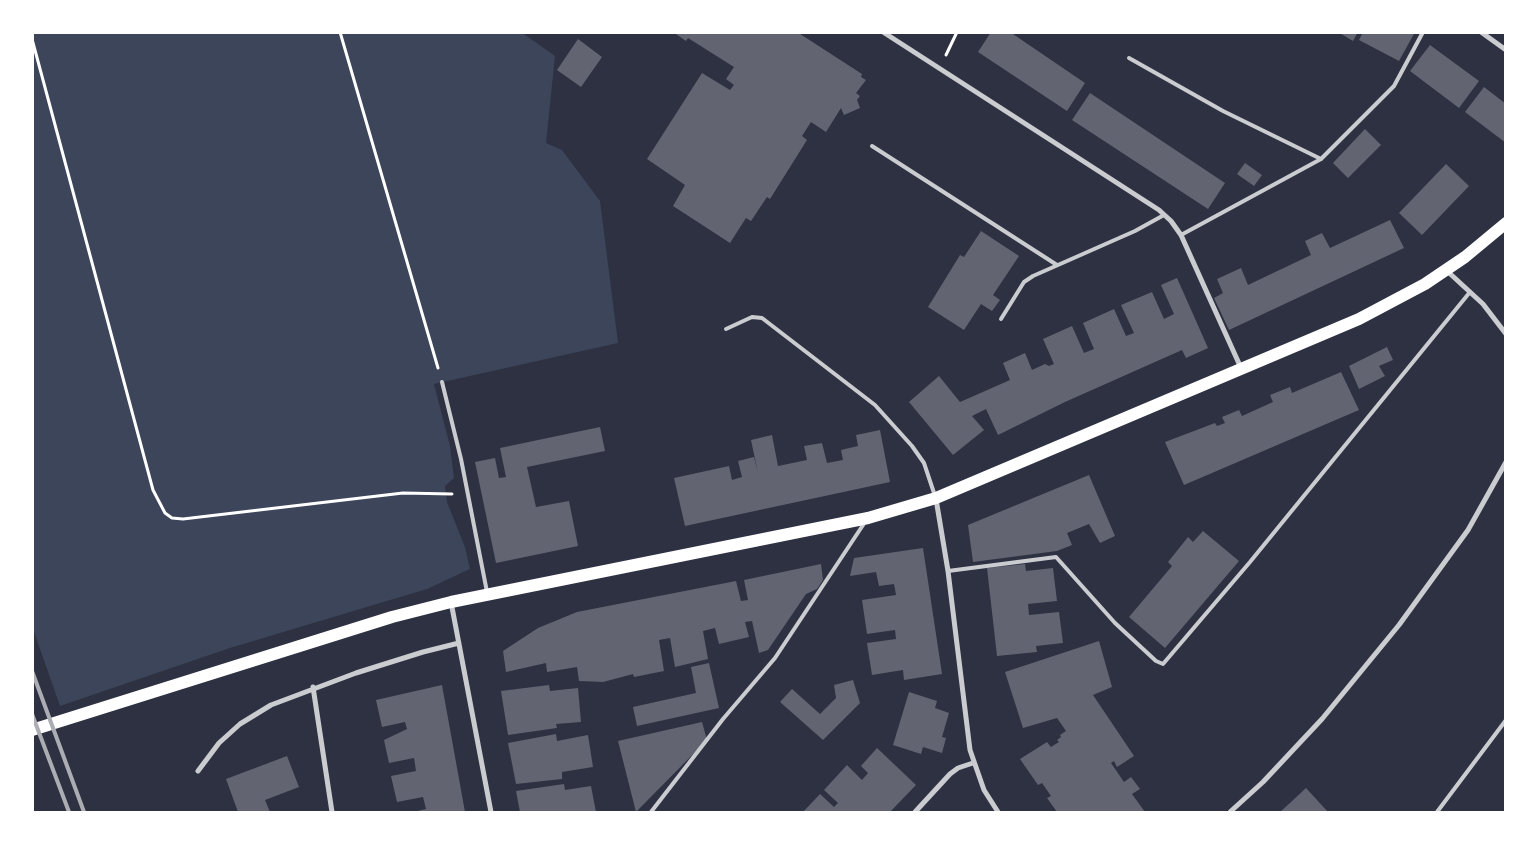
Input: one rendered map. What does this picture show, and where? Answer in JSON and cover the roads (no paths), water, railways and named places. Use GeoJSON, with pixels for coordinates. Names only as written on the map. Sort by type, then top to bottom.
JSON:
{"type":"FeatureCollection","features":[{"type":"Feature","properties":{"kind":"main road"},"geometry":{"type":"LineString","coordinates":[[32,730],[330,635],[451,602],[868,518],[936,498],[1359,319],[1402,297],[1446,270],[1506,223]]}},
{"type":"Feature","properties":{"kind":"street"},"geometry":{"type":"LineString","coordinates":[[883,32],[1164,215],[1181,235],[1242,369]]}},
{"type":"Feature","properties":{"kind":"street"},"geometry":{"type":"LineString","coordinates":[[1481,32],[1506,50]]}},
{"type":"Feature","properties":{"kind":"street"},"geometry":{"type":"LineString","coordinates":[[1446,270],[1482,304],[1506,334]]}},
{"type":"Feature","properties":{"kind":"street"},"geometry":{"type":"LineString","coordinates":[[1230,812],[1262,782],[1322,719],[1399,625],[1468,530],[1506,462]]}},
{"type":"Feature","properties":{"kind":"street"},"geometry":{"type":"LineString","coordinates":[[936,498],[948,571],[973,763],[984,790],[998,812]]}},
{"type":"Feature","properties":{"kind":"street"},"geometry":{"type":"LineString","coordinates":[[451,602],[491,812]]}},
{"type":"Feature","properties":{"kind":"street"},"geometry":{"type":"LineString","coordinates":[[198,771],[220,743],[240,724],[271,705],[312,687],[423,652],[460,643]]}},
{"type":"Feature","properties":{"kind":"street"},"geometry":{"type":"LineString","coordinates":[[312,687],[332,812]]}},
{"type":"Feature","properties":{"kind":"street"},"geometry":{"type":"LineString","coordinates":[[915,812],[950,774],[958,768],[973,763]]}},
{"type":"Feature","properties":{"kind":"lane"},"geometry":{"type":"LineString","coordinates":[[1181,235],[1321,159],[1394,86],[1423,32]]}},
{"type":"Feature","properties":{"kind":"lane"},"geometry":{"type":"LineString","coordinates":[[1129,58],[1223,111],[1321,159]]}},
{"type":"Feature","properties":{"kind":"lane"},"geometry":{"type":"LineString","coordinates":[[872,146],[1057,265]]}},
{"type":"Feature","properties":{"kind":"lane"},"geometry":{"type":"LineString","coordinates":[[1001,319],[1024,282],[1057,265],[1135,231],[1164,215]]}},
{"type":"Feature","properties":{"kind":"lane"},"geometry":{"type":"LineString","coordinates":[[948,571],[1056,557],[1115,623],[1163,664],[1244,569],[1470,292]]}},
{"type":"Feature","properties":{"kind":"lane"},"geometry":{"type":"LineString","coordinates":[[726,329],[752,316],[762,318],[875,405],[912,446],[924,463],[936,498]]}},
{"type":"Feature","properties":{"kind":"lane"},"geometry":{"type":"LineString","coordinates":[[442,382],[488,594]]}},
{"type":"Feature","properties":{"kind":"lane"},"geometry":{"type":"LineString","coordinates":[[651,812],[722,719],[775,658],[868,518]]}},
{"type":"Feature","properties":{"kind":"lane"},"geometry":{"type":"LineString","coordinates":[[1438,812],[1506,720]]}},
{"type":"Feature","properties":{"kind":"railway"},"geometry":{"type":"LineString","coordinates":[[32,671],[84,812]]}},
{"type":"Feature","properties":{"kind":"railway"},"geometry":{"type":"LineString","coordinates":[[32,714],[69,812]]}}]}
